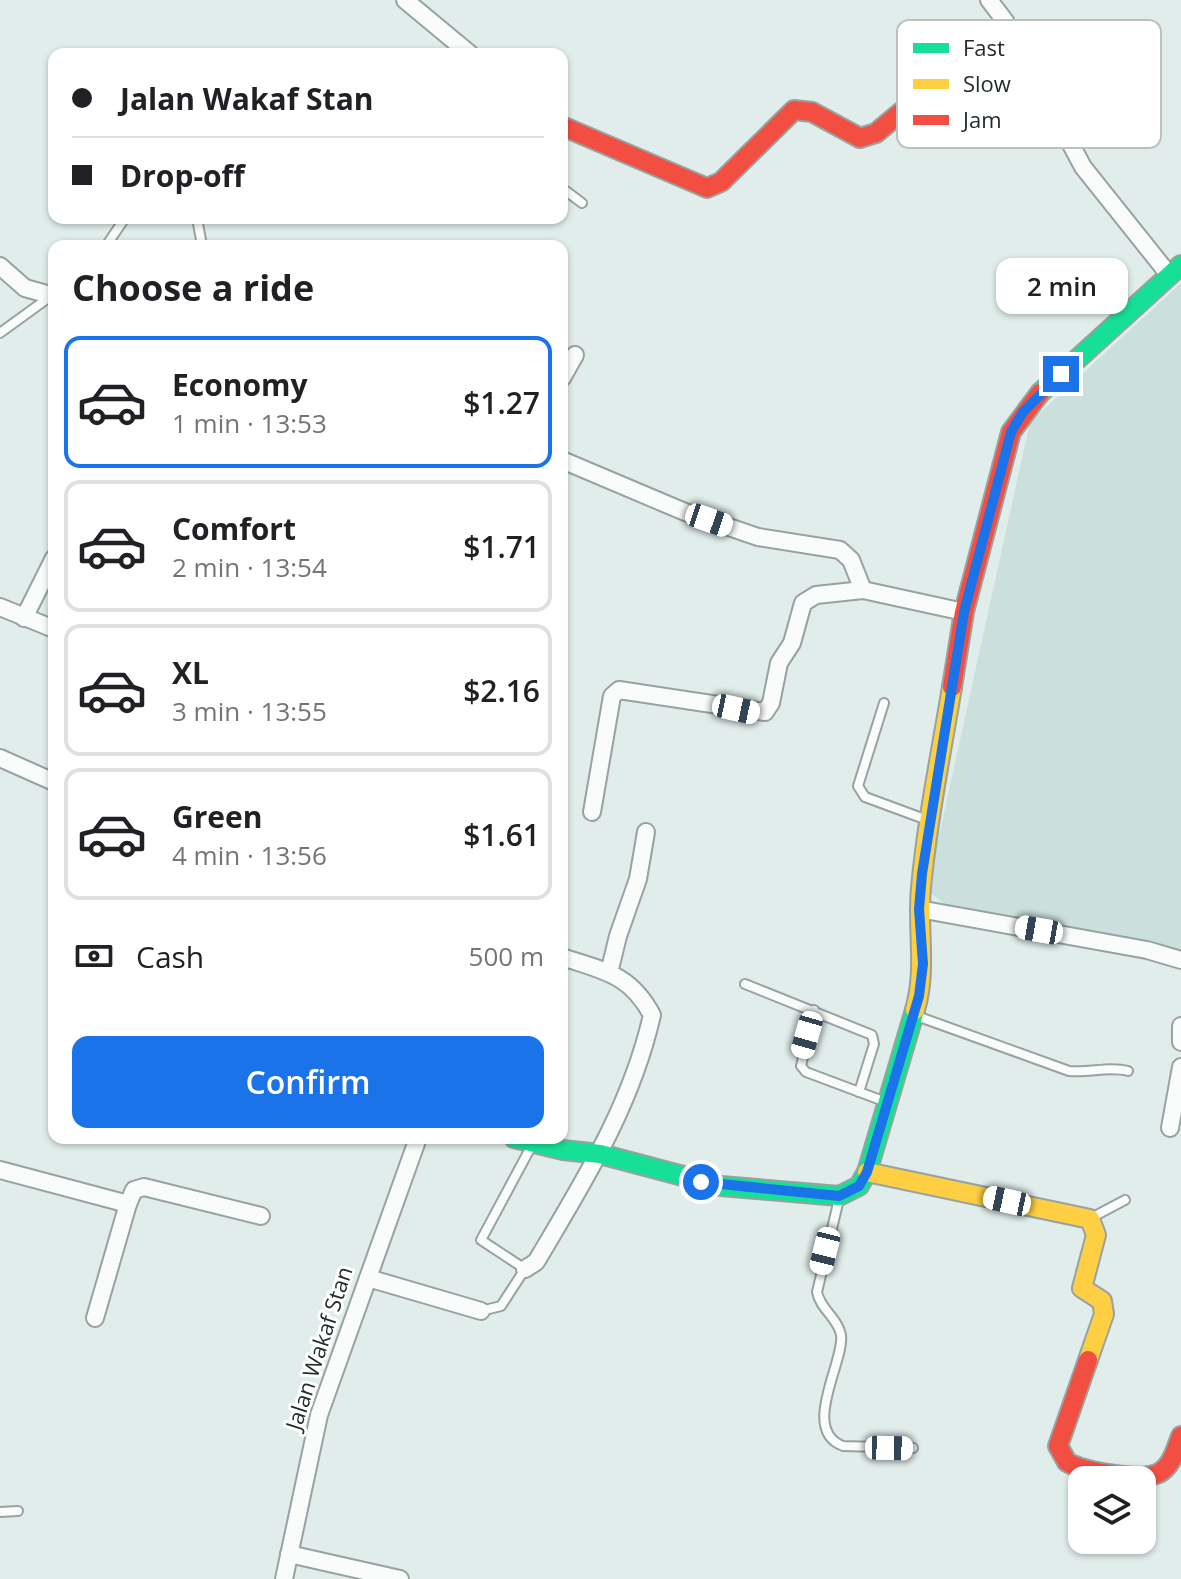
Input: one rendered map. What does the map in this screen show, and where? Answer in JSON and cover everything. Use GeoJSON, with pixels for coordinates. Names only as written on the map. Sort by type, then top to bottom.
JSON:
{"type":"FeatureCollection","features":[{"type":"Feature","properties":{"kind":"street"},"geometry":{"type":"LineString","coordinates":[[405,0],[463,48]]}},
{"type":"Feature","properties":{"kind":"street"},"geometry":{"type":"LineString","coordinates":[[989,0],[1004,20]]}},
{"type":"Feature","properties":{"kind":"street"},"geometry":{"type":"LineString","coordinates":[[568,129],[707,188],[721,182],[794,110],[812,112],[860,138],[876,133],[897,116]]}},
{"type":"Feature","properties":{"kind":"street"},"geometry":{"type":"LineString","coordinates":[[539,1144],[600,1154],[680,1178],[721,1186],[839,1196],[859,1186],[867,1172],[914,1015],[923,964],[919,909],[931,821],[964,612],[1001,463],[1023,412],[1177,276],[1083,167],[1073,148]]}},
{"type":"Feature","properties":{"kind":"street"},"geometry":{"type":"LineString","coordinates":[[0,266],[25,288],[48,295]]}},
{"type":"Feature","properties":{"kind":"street"},"geometry":{"type":"LineString","coordinates":[[568,367],[575,355]]}},
{"type":"Feature","properties":{"kind":"street"},"geometry":{"type":"LineString","coordinates":[[568,463],[685,512],[758,537],[840,550],[851,560],[863,590]]}},
{"type":"Feature","properties":{"kind":"street"},"geometry":{"type":"LineString","coordinates":[[24,618],[48,570]]}},
{"type":"Feature","properties":{"kind":"street"},"geometry":{"type":"LineString","coordinates":[[592,812],[612,696],[628,689],[765,712],[771,703],[779,663],[792,643],[803,603],[816,595],[863,590],[964,612]]}},
{"type":"Feature","properties":{"kind":"street"},"geometry":{"type":"LineString","coordinates":[[0,607],[48,627]]}},
{"type":"Feature","properties":{"kind":"street"},"geometry":{"type":"LineString","coordinates":[[0,758],[48,779]]}},
{"type":"Feature","properties":{"kind":"street"},"geometry":{"type":"LineString","coordinates":[[609,973],[638,879],[646,832]]}},
{"type":"Feature","properties":{"kind":"street"},"geometry":{"type":"LineString","coordinates":[[919,909],[1134,948],[1181,960]]}},
{"type":"Feature","properties":{"kind":"street"},"geometry":{"type":"LineString","coordinates":[[525,1269],[536,1262],[600,1154],[641,1066],[652,1015],[641,994],[624,979],[568,959]]}},
{"type":"Feature","properties":{"kind":"street"},"geometry":{"type":"LineString","coordinates":[[1181,1026],[1181,1042]]}},
{"type":"Feature","properties":{"kind":"street"},"geometry":{"type":"LineString","coordinates":[[1170,1128],[1181,1067]]}},
{"type":"Feature","properties":{"kind":"street","name":"Jalan Wakaf Stan"},"geometry":{"type":"LineString","coordinates":[[284,1579],[319,1415],[416,1144]]}},
{"type":"Feature","properties":{"kind":"street"},"geometry":{"type":"LineString","coordinates":[[0,1170],[128,1204]]}},
{"type":"Feature","properties":{"kind":"street"},"geometry":{"type":"LineString","coordinates":[[867,1172],[1090,1219],[1096,1226],[1096,1238],[1082,1288],[1102,1301],[1104,1314],[1058,1446],[1060,1454],[1073,1465],[1145,1477],[1167,1466],[1181,1436]]}},
{"type":"Feature","properties":{"kind":"street"},"geometry":{"type":"LineString","coordinates":[[95,1318],[134,1190],[144,1187],[261,1216]]}},
{"type":"Feature","properties":{"kind":"street"},"geometry":{"type":"LineString","coordinates":[[368,1278],[481,1311]]}},
{"type":"Feature","properties":{"kind":"street"},"geometry":{"type":"LineString","coordinates":[[289,1554],[400,1579]]}},
{"type":"Feature","properties":{"kind":"lane"},"geometry":{"type":"LineString","coordinates":[[568,192],[582,203]]}},
{"type":"Feature","properties":{"kind":"lane"},"geometry":{"type":"LineString","coordinates":[[198,224],[201,240]]}},
{"type":"Feature","properties":{"kind":"lane"},"geometry":{"type":"LineString","coordinates":[[0,333],[48,299]]}},
{"type":"Feature","properties":{"kind":"lane"},"geometry":{"type":"LineString","coordinates":[[884,703],[858,786],[865,797],[931,821]]}},
{"type":"Feature","properties":{"kind":"lane"},"geometry":{"type":"LineString","coordinates":[[745,984],[872,1035],[874,1044],[859,1092]]}},
{"type":"Feature","properties":{"kind":"lane"},"geometry":{"type":"LineString","coordinates":[[814,1010],[801,1066],[806,1072],[887,1102]]}},
{"type":"Feature","properties":{"kind":"lane"},"geometry":{"type":"LineString","coordinates":[[914,1015],[1069,1071],[1087,1073],[1114,1067],[1128,1071]]}},
{"type":"Feature","properties":{"kind":"lane"},"geometry":{"type":"LineString","coordinates":[[481,1311],[488,1312],[501,1306],[525,1269],[481,1240],[532,1144]]}},
{"type":"Feature","properties":{"kind":"lane"},"geometry":{"type":"LineString","coordinates":[[839,1196],[817,1292],[819,1303],[838,1325],[841,1334],[840,1355],[824,1399],[829,1435],[834,1443],[843,1446],[913,1448]]}},
{"type":"Feature","properties":{"kind":"lane"},"geometry":{"type":"LineString","coordinates":[[1090,1219],[1125,1200]]}},
{"type":"Feature","properties":{"kind":"lane"},"geometry":{"type":"LineString","coordinates":[[0,1512],[18,1511]]}},
{"type":"Feature","properties":{"kind":"shaded area"},"geometry":{"type":"Polygon","coordinates":[[[1181,283],[1181,955],[945,904],[927,890],[1030,422],[1181,283]]]}},
{"type":"Feature","properties":{"kind":"traffic: fast"},"geometry":{"type":"LineString","coordinates":[[1040,393],[1181,265]]}},
{"type":"Feature","properties":{"kind":"traffic: fast"},"geometry":{"type":"LineString","coordinates":[[538,1144],[600,1154],[721,1186],[839,1196],[859,1186],[867,1172],[915,1010]]}},
{"type":"Feature","properties":{"kind":"traffic: slow"},"geometry":{"type":"LineString","coordinates":[[915,1010],[921,964],[920,904],[924,863],[952,687]]}},
{"type":"Feature","properties":{"kind":"traffic: slow"},"geometry":{"type":"LineString","coordinates":[[867,1172],[1090,1219],[1096,1235],[1082,1288],[1102,1301],[1104,1314],[1088,1360]]}},
{"type":"Feature","properties":{"kind":"traffic: jam"},"geometry":{"type":"LineString","coordinates":[[568,129],[707,188],[721,182],[794,110],[812,112],[860,138],[876,133],[897,116]]}},
{"type":"Feature","properties":{"kind":"traffic: jam"},"geometry":{"type":"LineString","coordinates":[[952,687],[964,612],[1011,432],[1040,393]]}},
{"type":"Feature","properties":{"kind":"traffic: jam"},"geometry":{"type":"LineString","coordinates":[[1088,1360],[1058,1446],[1067,1462],[1113,1475],[1151,1476],[1167,1466],[1181,1436]]}},
{"type":"Feature","properties":{"kind":"route"},"geometry":{"type":"LineString","coordinates":[[701,1182],[839,1196],[859,1186],[867,1172],[919,996],[923,964],[919,909],[922,874],[964,612],[1011,432],[1023,412],[1061,374]]}}]}
